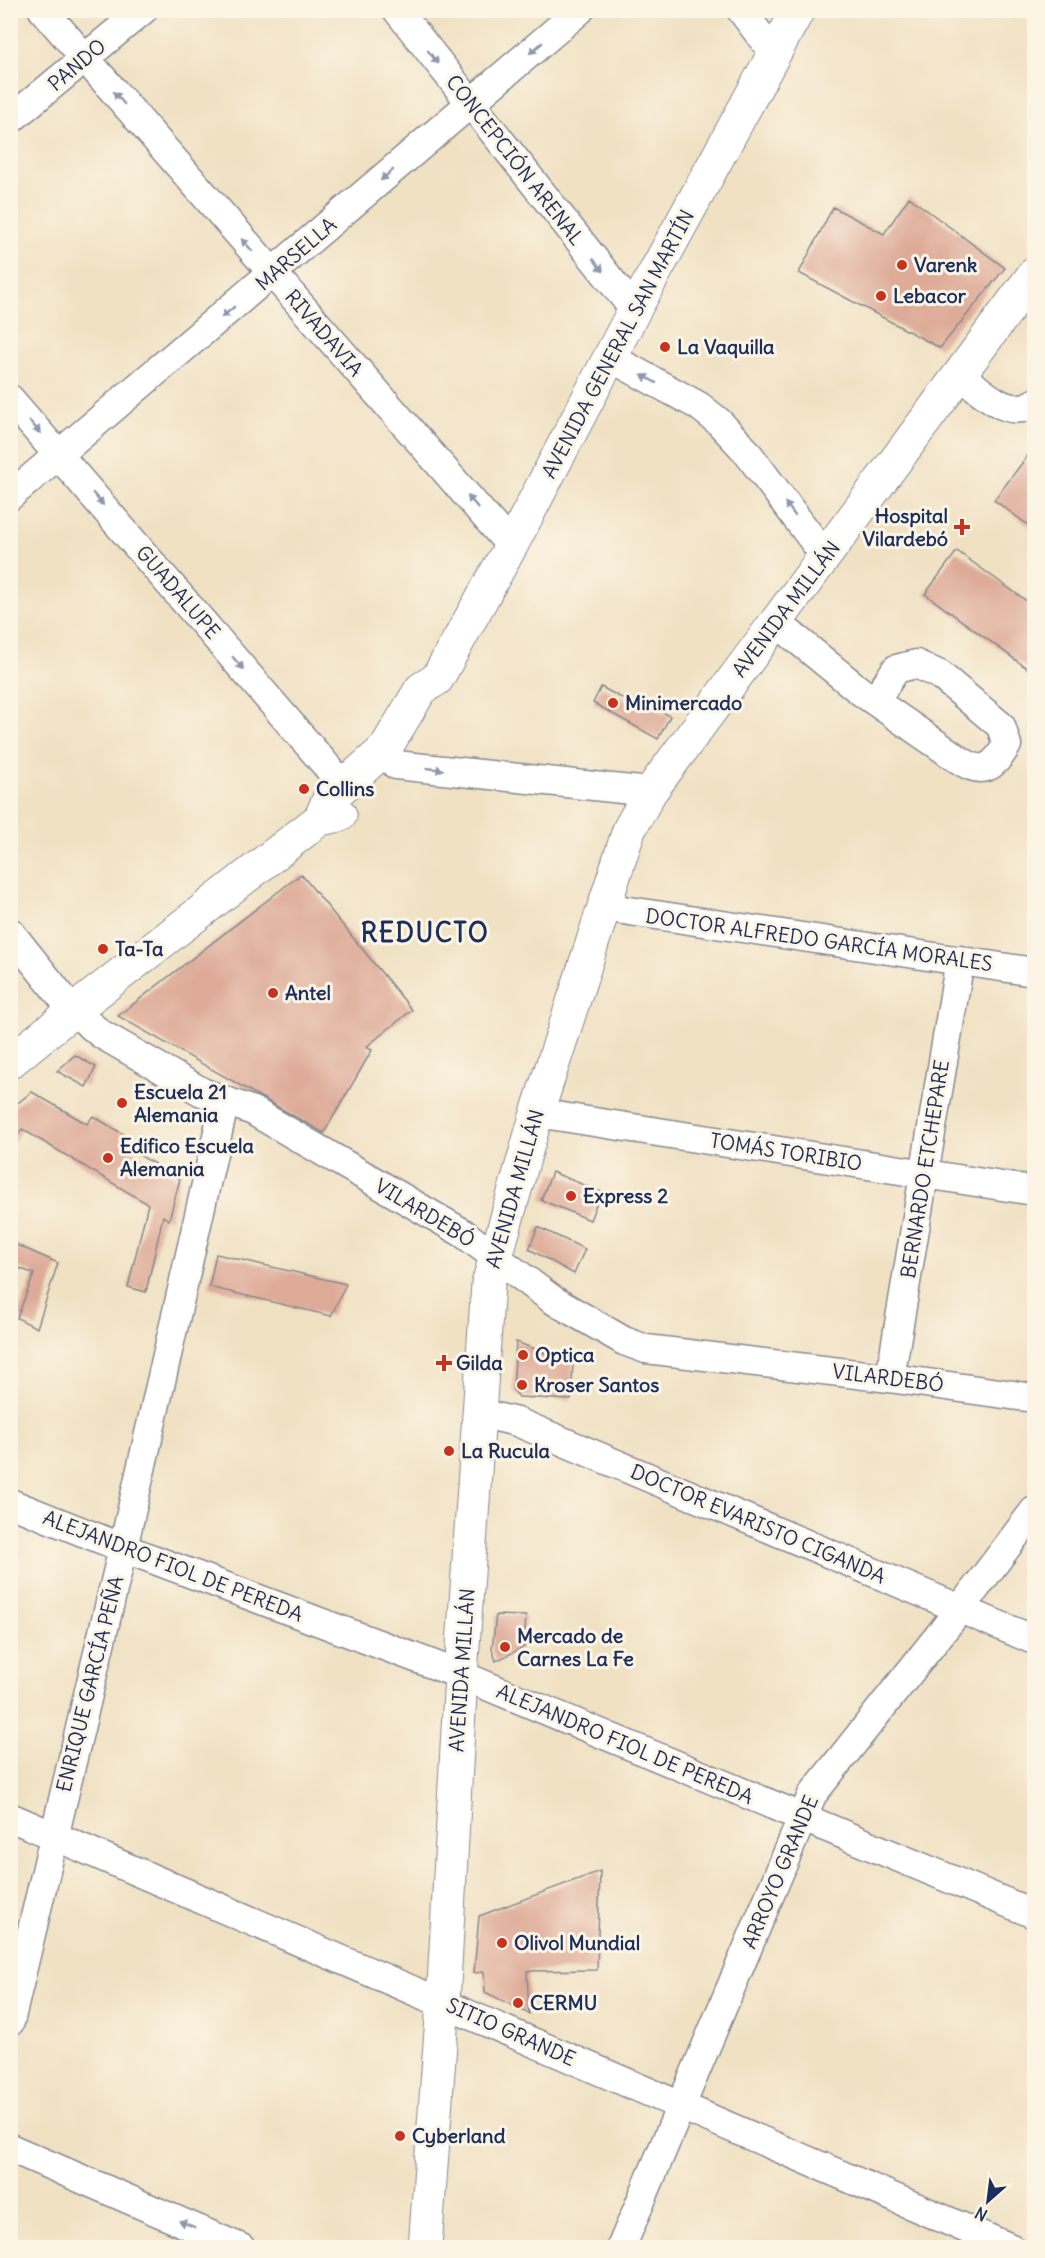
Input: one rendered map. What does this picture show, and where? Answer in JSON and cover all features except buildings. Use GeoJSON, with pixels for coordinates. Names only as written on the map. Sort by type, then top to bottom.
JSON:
{"type":"FeatureCollection","features":[{"type":"Feature","properties":{"kind":"main road","name":"AVENIDA GENERAL SAN MARTÍN"},"geometry":{"type":"LineString","coordinates":[[320,819],[329,800],[344,786],[413,741],[437,696],[437,679],[511,546],[636,307],[798,10]]}},
{"type":"Feature","properties":{"kind":"main road","name":"AVENIDA MILLÁN"},"geometry":{"type":"LineString","coordinates":[[425,2247],[443,2003],[461,1675],[488,1284],[537,1113],[629,830],[650,792],[1035,274]]}},
{"type":"Feature","properties":{"kind":"main road","name":"AVENIDA GENERAL SAN MARTÍN"},"geometry":{"type":"LineString","coordinates":[[10,1062],[320,819],[341,814],[390,757]]}},
{"type":"Feature","properties":{"kind":"street","name":"RIVADAVIA"},"geometry":{"type":"LineString","coordinates":[[43,10],[511,546]]}},
{"type":"Feature","properties":{"kind":"street","name":"PANDO"},"geometry":{"type":"LineString","coordinates":[[10,120],[143,10]]}},
{"type":"Feature","properties":{"kind":"street","name":"CONCEPCIÓN ARENAL"},"geometry":{"type":"LineString","coordinates":[[397,10],[628,302],[636,307]]}},
{"type":"Feature","properties":{"kind":"street","name":"MARSELLA"},"geometry":{"type":"LineString","coordinates":[[10,496],[580,10]]}},
{"type":"Feature","properties":{"kind":"street"},"geometry":{"type":"LineString","coordinates":[[741,10],[775,55]]}},
{"type":"Feature","properties":{"kind":"street"},"geometry":{"type":"LineString","coordinates":[[611,358],[699,406],[719,422],[746,451],[825,555]]}},
{"type":"Feature","properties":{"kind":"street"},"geometry":{"type":"LineString","coordinates":[[960,375],[997,402],[1014,410],[1035,403]]}},
{"type":"Feature","properties":{"kind":"street","name":"GUADALUPE"},"geometry":{"type":"LineString","coordinates":[[10,399],[60,454],[344,786]]}},
{"type":"Feature","properties":{"kind":"street"},"geometry":{"type":"LineString","coordinates":[[776,622],[874,701]]}},
{"type":"Feature","properties":{"kind":"street"},"geometry":{"type":"LineString","coordinates":[[390,757],[650,792]]}},
{"type":"Feature","properties":{"kind":"street","name":"DOCTOR ALFREDO GARCÍA MORALES"},"geometry":{"type":"LineString","coordinates":[[603,908],[1035,972]]}},
{"type":"Feature","properties":{"kind":"street","name":"VILARDEBÓ"},"geometry":{"type":"LineString","coordinates":[[10,932],[73,1011],[101,1034],[202,1092],[252,1111],[463,1233],[553,1300],[624,1341],[646,1349],[1035,1398]]}},
{"type":"Feature","properties":{"kind":"street","name":"BERNARDO ETCHEPARE"},"geometry":{"type":"LineString","coordinates":[[890,1378],[960,960]]}},
{"type":"Feature","properties":{"kind":"street","name":"ENRIQUE GARCÍA PEÑA"},"geometry":{"type":"LineString","coordinates":[[10,2022],[123,1548],[225,1101]]}},
{"type":"Feature","properties":{"kind":"street","name":"TOMÁS TORIBIO"},"geometry":{"type":"LineString","coordinates":[[537,1113],[1035,1191]]}},
{"type":"Feature","properties":{"kind":"street","name":"DOCTOR EVARISTO CIGANDA"},"geometry":{"type":"LineString","coordinates":[[479,1413],[517,1422],[1035,1640]]}},
{"type":"Feature","properties":{"kind":"street","name":"ALEJANDRO FIOL DE PEREDA"},"geometry":{"type":"LineString","coordinates":[[10,1503],[461,1675],[1035,1914]]}},
{"type":"Feature","properties":{"kind":"street","name":"ARROYO GRANDE"},"geometry":{"type":"LineString","coordinates":[[621,2247],[812,1795],[1035,1511]]}},
{"type":"Feature","properties":{"kind":"street","name":"SITIO GRANDE"},"geometry":{"type":"LineString","coordinates":[[10,1817],[1011,2247]]}},
{"type":"Feature","properties":{"kind":"street"},"geometry":{"type":"LineString","coordinates":[[10,2148],[241,2247]]}},
{"type":"Feature","properties":{"kind":"place","name":"Varenk"},"geometry":{"type":"Point","coordinates":[902,265]}},
{"type":"Feature","properties":{"kind":"place","name":"Lebacor"},"geometry":{"type":"Point","coordinates":[881,296]}},
{"type":"Feature","properties":{"kind":"place","name":"La Vaquilla"},"geometry":{"type":"Point","coordinates":[665,347]}},
{"type":"Feature","properties":{"kind":"place","name":"Hospital Vilardebó"},"geometry":{"type":"Point","coordinates":[962,527]}},
{"type":"Feature","properties":{"kind":"place","name":"Minimercado"},"geometry":{"type":"Point","coordinates":[613,703]}},
{"type":"Feature","properties":{"kind":"place","name":"Collins"},"geometry":{"type":"Point","coordinates":[304,789]}},
{"type":"Feature","properties":{"kind":"place","name":"Ta-Ta"},"geometry":{"type":"Point","coordinates":[103,949]}},
{"type":"Feature","properties":{"kind":"place","name":"Antel"},"geometry":{"type":"Point","coordinates":[273,993]}},
{"type":"Feature","properties":{"kind":"place","name":"Escuela 21 Alemania"},"geometry":{"type":"Point","coordinates":[122,1103]}},
{"type":"Feature","properties":{"kind":"place","name":"Edifico Escuela Alemania"},"geometry":{"type":"Point","coordinates":[108,1158]}},
{"type":"Feature","properties":{"kind":"place","name":"Express 2"},"geometry":{"type":"Point","coordinates":[571,1196]}},
{"type":"Feature","properties":{"kind":"place","name":"Optica"},"geometry":{"type":"Point","coordinates":[523,1355]}},
{"type":"Feature","properties":{"kind":"place","name":"Gilda"},"geometry":{"type":"Point","coordinates":[444,1363]}},
{"type":"Feature","properties":{"kind":"place","name":"Kroser Santos"},"geometry":{"type":"Point","coordinates":[522,1385]}},
{"type":"Feature","properties":{"kind":"place","name":"La Rucula"},"geometry":{"type":"Point","coordinates":[449,1451]}},
{"type":"Feature","properties":{"kind":"place","name":"Mercado de Carnes La Fe"},"geometry":{"type":"Point","coordinates":[505,1647]}},
{"type":"Feature","properties":{"kind":"place","name":"Olivol Mundial"},"geometry":{"type":"Point","coordinates":[502,1943]}},
{"type":"Feature","properties":{"kind":"place","name":"CERMU"},"geometry":{"type":"Point","coordinates":[518,2003]}},
{"type":"Feature","properties":{"kind":"place","name":"Cyberland"},"geometry":{"type":"Point","coordinates":[400,2136]}},
{"type":"Feature","properties":{"kind":"district","name":"REDUCTO"},"geometry":{"type":"Point","coordinates":[425,933]}}]}
